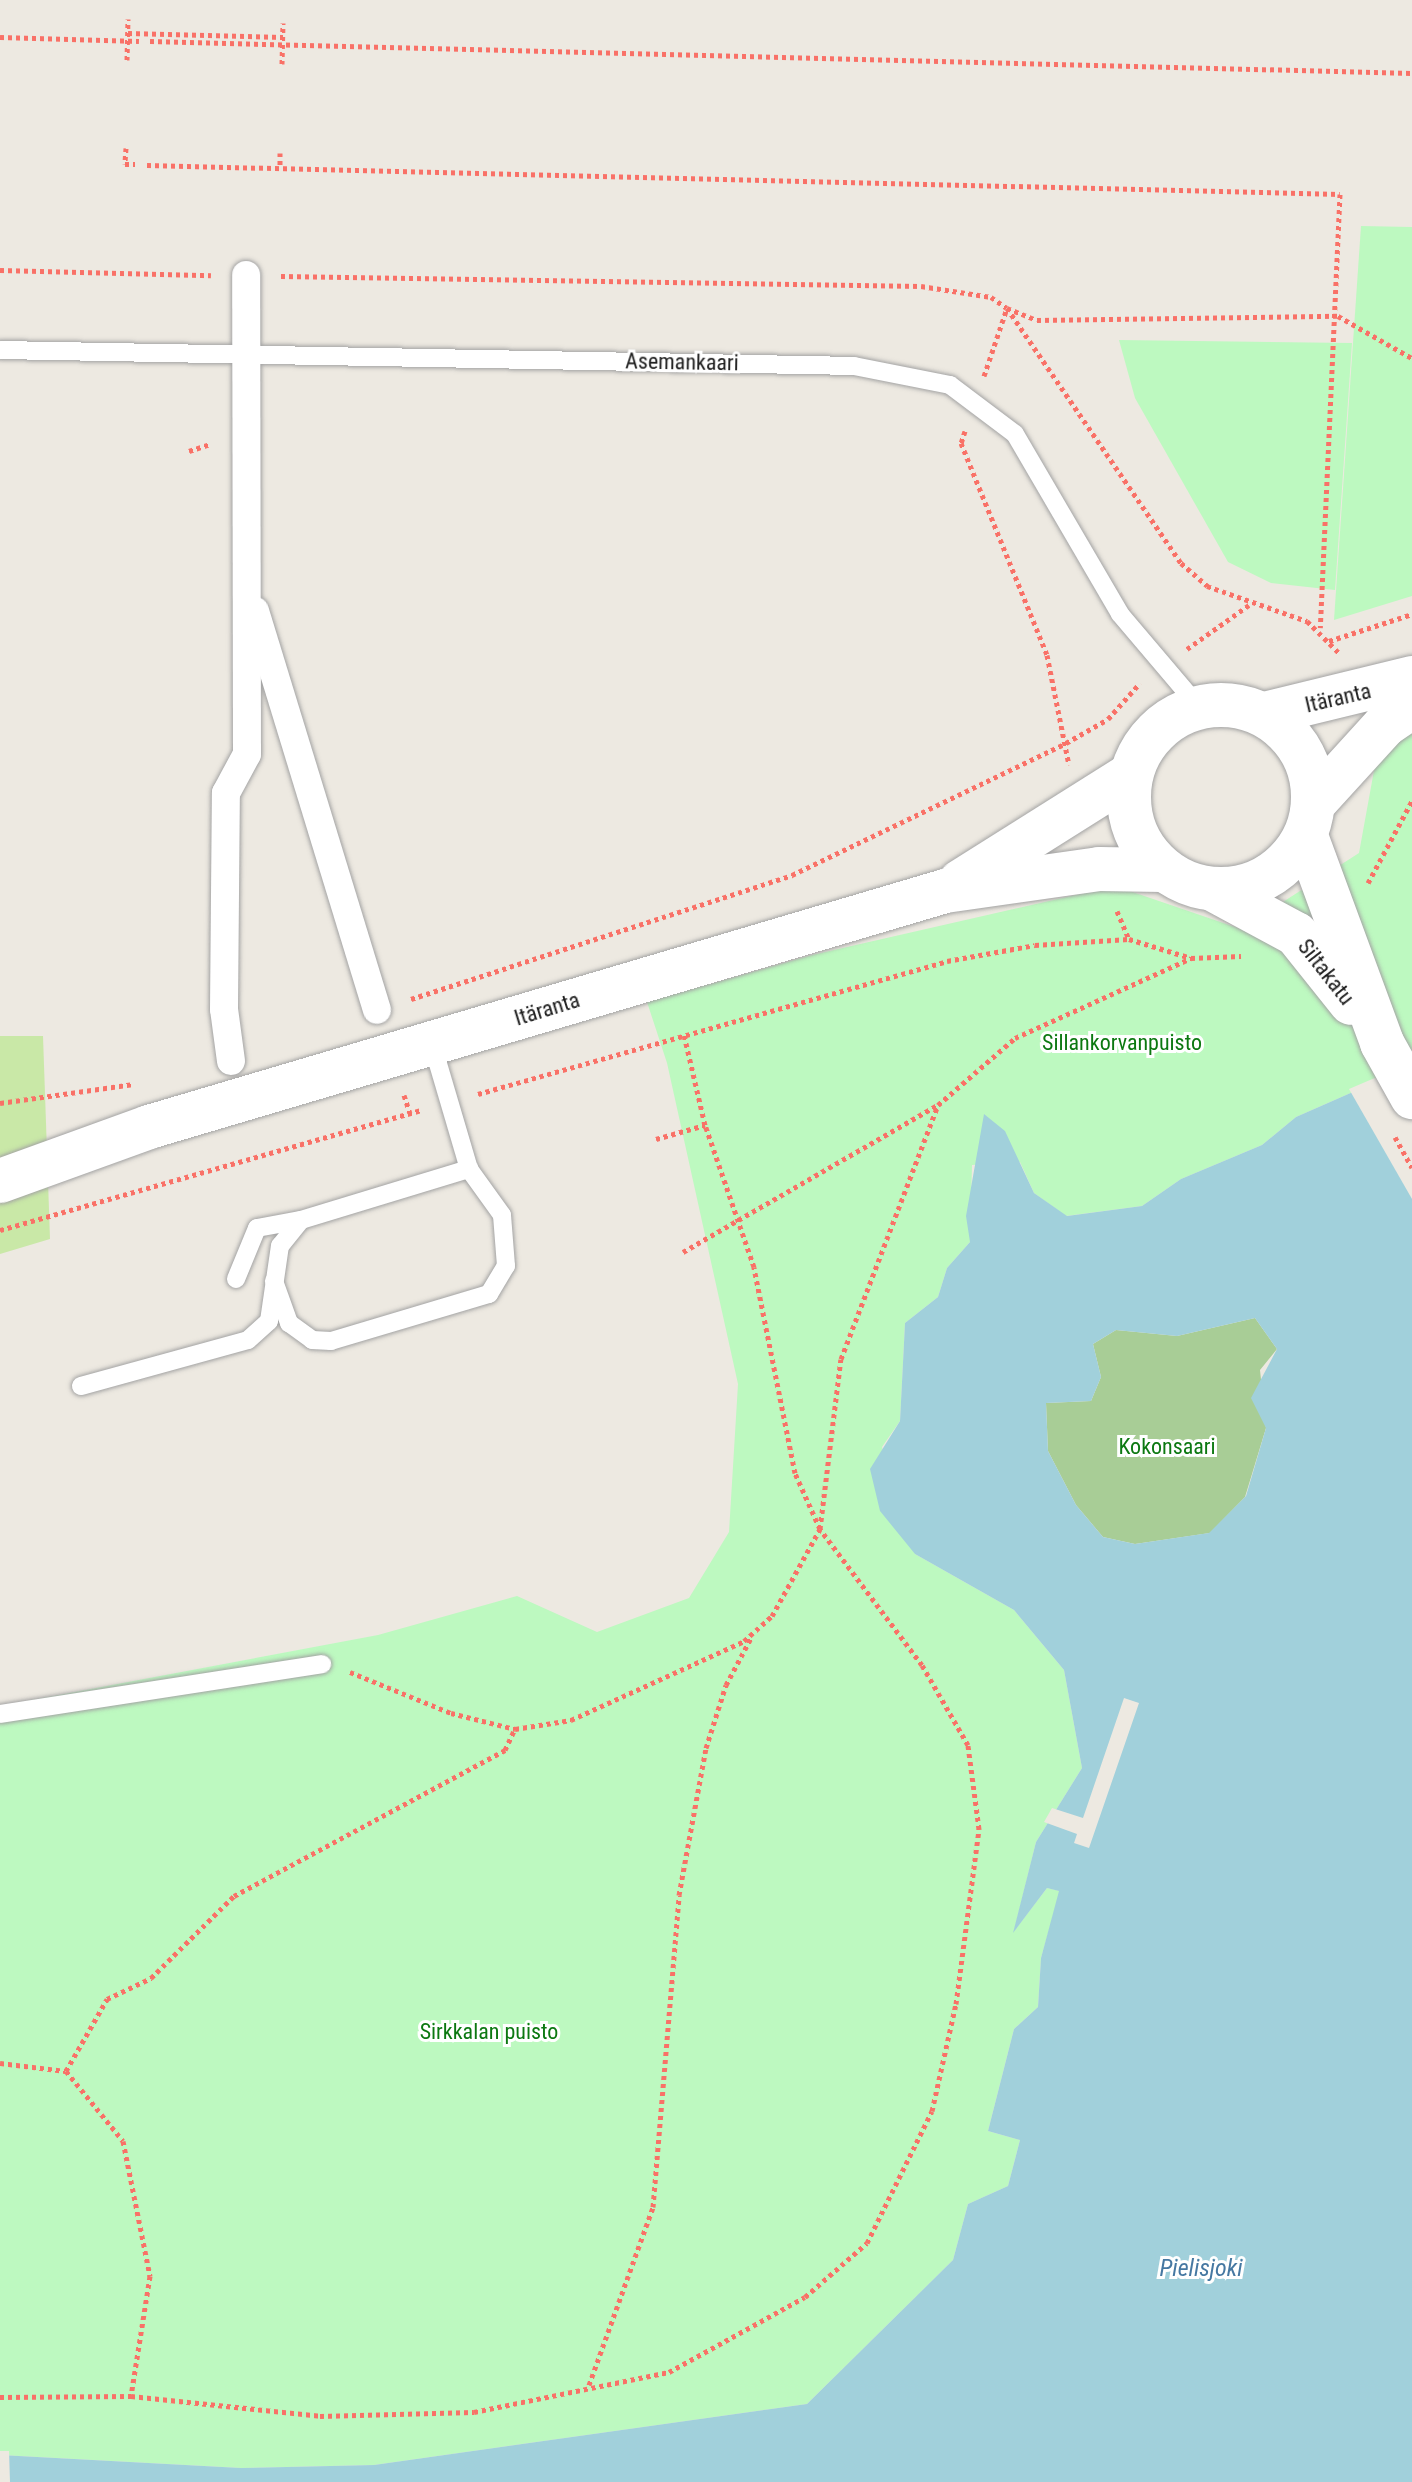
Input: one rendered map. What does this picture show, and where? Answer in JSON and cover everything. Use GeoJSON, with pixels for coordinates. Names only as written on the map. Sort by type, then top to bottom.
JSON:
{"type":"FeatureCollection","features":[{"type":"Feature","properties":{"kind":"street"},"geometry":{"type":"LineString","coordinates":[[231,1061],[224,1009],[226,793],[247,754],[246,275]]}},
{"type":"Feature","properties":{"kind":"street"},"geometry":{"type":"LineString","coordinates":[[247,583],[377,1010]]}},
{"type":"Feature","properties":{"kind":"street","name":"Itäranta"},"geometry":{"type":"LineString","coordinates":[[1264,714],[1412,678]]}},
{"type":"Feature","properties":{"kind":"street"},"geometry":{"type":"LineString","coordinates":[[1232,704],[1264,714],[1292,736],[1310,767],[1310,819],[1285,866],[1264,879],[1216,891],[1163,870],[1140,843],[1128,810],[1130,775],[1144,744],[1168,720],[1199,707],[1232,704]]}},
{"type":"Feature","properties":{"kind":"street","name":"Itäranta"},"geometry":{"type":"LineString","coordinates":[[1310,819],[1385,725],[1412,707]]}},
{"type":"Feature","properties":{"kind":"street","name":"Itäranta"},"geometry":{"type":"LineString","coordinates":[[945,891],[1130,775]]}},
{"type":"Feature","properties":{"kind":"street","name":"Siltakatu"},"geometry":{"type":"LineString","coordinates":[[1310,819],[1382,1043]]}},
{"type":"Feature","properties":{"kind":"street","name":"Itäranta"},"geometry":{"type":"LineString","coordinates":[[0,1181],[149,1127],[945,891],[1099,869],[1163,870]]}},
{"type":"Feature","properties":{"kind":"street","name":"Siltakatu"},"geometry":{"type":"LineString","coordinates":[[1216,891],[1296,934],[1382,1043],[1412,1097]]}},
{"type":"Feature","properties":{"kind":"street","name":"Itäranta"},"geometry":{"type":"LineString","coordinates":[[0,1147],[149,1127]]}},
{"type":"Feature","properties":{"kind":"lane","name":"Asemankaari"},"geometry":{"type":"LineString","coordinates":[[0,350],[854,366],[950,385],[1015,434],[1120,614],[1199,707]]}},
{"type":"Feature","properties":{"kind":"lane"},"geometry":{"type":"LineString","coordinates":[[274,1281],[289,1323],[312,1340],[331,1341],[489,1294],[506,1266],[507,1239],[502,1215],[469,1169],[432,1043]]}},
{"type":"Feature","properties":{"kind":"lane"},"geometry":{"type":"LineString","coordinates":[[236,1279],[257,1228],[301,1220],[469,1169]]}},
{"type":"Feature","properties":{"kind":"lane"},"geometry":{"type":"LineString","coordinates":[[81,1386],[248,1340],[269,1321],[280,1246],[301,1220]]}},
{"type":"Feature","properties":{"kind":"lane"},"geometry":{"type":"LineString","coordinates":[[0,1714],[322,1664]]}},
{"type":"Feature","properties":{"kind":"path"},"geometry":{"type":"LineString","coordinates":[[127,60],[128,19]]}},
{"type":"Feature","properties":{"kind":"path"},"geometry":{"type":"LineString","coordinates":[[282,64],[283,23]]}},
{"type":"Feature","properties":{"kind":"path"},"geometry":{"type":"LineString","coordinates":[[128,33],[283,37]]}},
{"type":"Feature","properties":{"kind":"path"},"geometry":{"type":"LineString","coordinates":[[0,37],[139,41]]}},
{"type":"Feature","properties":{"kind":"path"},"geometry":{"type":"LineString","coordinates":[[150,41],[1412,73]]}},
{"type":"Feature","properties":{"kind":"path"},"geometry":{"type":"LineString","coordinates":[[126,148],[125,164],[135,164]]}},
{"type":"Feature","properties":{"kind":"path"},"geometry":{"type":"LineString","coordinates":[[280,153],[280,168]]}},
{"type":"Feature","properties":{"kind":"path"},"geometry":{"type":"LineString","coordinates":[[147,165],[1340,194],[1338,316],[1320,628]]}},
{"type":"Feature","properties":{"kind":"path"},"geometry":{"type":"LineString","coordinates":[[0,270],[921,286],[965,290],[1037,320],[1338,316],[1412,358]]}},
{"type":"Feature","properties":{"kind":"path"},"geometry":{"type":"LineString","coordinates":[[1007,308],[1162,540],[1207,586],[1249,605],[1320,628],[1329,641],[1412,614]]}},
{"type":"Feature","properties":{"kind":"path"},"geometry":{"type":"LineString","coordinates":[[991,521],[1047,655],[1066,743]]}},
{"type":"Feature","properties":{"kind":"path"},"geometry":{"type":"LineString","coordinates":[[377,1010],[792,875],[1066,743],[1108,719],[1129,691],[1249,605]]}},
{"type":"Feature","properties":{"kind":"path"},"geometry":{"type":"LineString","coordinates":[[1370,880],[1394,823],[1412,801]]}},
{"type":"Feature","properties":{"kind":"path"},"geometry":{"type":"LineString","coordinates":[[0,1230],[947,961],[1035,945],[1129,939],[1191,958],[1250,956]]}},
{"type":"Feature","properties":{"kind":"path"},"geometry":{"type":"LineString","coordinates":[[683,1252],[737,1227],[751,1212],[938,1105],[1015,1038],[1191,958]]}},
{"type":"Feature","properties":{"kind":"path"},"geometry":{"type":"LineString","coordinates":[[0,2397],[131,2396],[320,2416],[474,2412],[589,2385],[669,2372],[805,2297],[845,2267],[894,2199],[932,2111],[956,2004],[979,1829],[968,1745],[922,1665],[820,1529],[795,1473],[754,1267],[737,1227],[705,1125],[684,1035]]}},
{"type":"Feature","properties":{"kind":"path"},"geometry":{"type":"LineString","coordinates":[[0,1103],[146,1081]]}},
{"type":"Feature","properties":{"kind":"path"},"geometry":{"type":"LineString","coordinates":[[322,1664],[387,1681],[451,1713],[515,1729],[571,1720],[707,1663],[754,1632],[772,1616],[820,1529],[841,1359],[938,1105]]}},
{"type":"Feature","properties":{"kind":"path"},"geometry":{"type":"LineString","coordinates":[[656,1139],[705,1125]]}},
{"type":"Feature","properties":{"kind":"path"},"geometry":{"type":"LineString","coordinates":[[589,2385],[653,2207],[679,1895],[706,1748],[726,1685],[754,1632]]}},
{"type":"Feature","properties":{"kind":"path"},"geometry":{"type":"LineString","coordinates":[[66,2071],[107,1999],[151,1978],[234,1896],[505,1750],[515,1729]]}},
{"type":"Feature","properties":{"kind":"path"},"geometry":{"type":"LineString","coordinates":[[0,2063],[66,2071],[123,2141],[150,2276],[131,2396]]}},
{"type":"Feature","properties":{"kind":"green space"},"geometry":{"type":"Polygon","coordinates":[[[1361,226],[1412,227],[1412,596],[1334,620],[1361,226]]]}},
{"type":"Feature","properties":{"kind":"green space"},"geometry":{"type":"Polygon","coordinates":[[[1119,340],[1352,343],[1335,590],[1271,583],[1228,562],[1135,398],[1119,340]]]}},
{"type":"Feature","properties":{"kind":"green space","name":"Sirkkalan puisto"},"geometry":{"type":"Polygon","coordinates":[[[1412,721],[1412,1066],[1296,1117],[1262,1145],[1181,1179],[1142,1206],[1066,1216],[1034,1193],[1020,1162],[972,1165],[970,1242],[947,1268],[938,1297],[905,1323],[900,1421],[882,1447],[915,1554],[1014,1610],[1064,1670],[1082,1768],[1036,1842],[1014,1931],[1047,1888],[1060,1891],[1041,1958],[1038,2007],[1014,2029],[988,2131],[1020,2140],[1008,2186],[968,2204],[953,2260],[807,2404],[374,2465],[241,2468],[0,2455],[0,1706],[378,1635],[517,1596],[597,1632],[689,1598],[729,1532],[738,1384],[667,1063],[647,1002],[812,955],[1115,886],[1241,929],[1359,853],[1379,743],[1412,721]]]}},
{"type":"Feature","properties":{"kind":"green space"},"geometry":{"type":"Polygon","coordinates":[[[0,1036],[43,1036],[50,1239],[0,1254],[0,1036]]]}},
{"type":"Feature","properties":{"kind":"green space","name":"Kokonsaari"},"geometry":{"type":"Polygon","coordinates":[[[1255,1318],[1277,1349],[1260,1370],[1266,1428],[1245,1497],[1210,1533],[1135,1544],[1103,1537],[1076,1505],[1048,1451],[1046,1403],[1091,1401],[1101,1377],[1093,1344],[1116,1330],[1177,1336],[1255,1318]]]}},
{"type":"Feature","properties":{"kind":"water","name":"Pielisjoki"},"geometry":{"type":"Polygon","coordinates":[[[1412,1066],[1412,2482],[0,2482],[0,2455],[241,2468],[374,2465],[807,2404],[953,2260],[968,2204],[1008,2186],[1020,2140],[988,2131],[1014,2029],[1038,2007],[1041,1958],[1059,1891],[1047,1888],[1013,1933],[1036,1842],[1082,1768],[1064,1670],[1014,1610],[915,1554],[880,1511],[870,1469],[900,1421],[905,1323],[938,1297],[947,1268],[970,1242],[966,1216],[984,1114],[1005,1131],[1034,1193],[1067,1216],[1142,1206],[1181,1179],[1262,1145],[1296,1117],[1412,1066]],[[1255,1318],[1177,1336],[1116,1330],[1093,1344],[1101,1377],[1091,1401],[1046,1403],[1048,1451],[1076,1505],[1103,1537],[1135,1544],[1209,1533],[1246,1496],[1266,1428],[1251,1398],[1277,1349],[1255,1318]]]}},
{"type":"Feature","properties":{"kind":"pier"},"geometry":{"type":"Polygon","coordinates":[[[1412,1062],[1412,1199],[1349,1089],[1412,1062]]]}},
{"type":"Feature","properties":{"kind":"pier"},"geometry":{"type":"Polygon","coordinates":[[[1124,1698],[1139,1703],[1089,1848],[1074,1843],[1077,1834],[1044,1822],[1052,1808],[1083,1818],[1124,1698]]]}},
{"type":"Feature","properties":{"kind":"pier"},"geometry":{"type":"Polygon","coordinates":[[[0,2451],[9,2451],[10,2482],[0,2482],[0,2451]]]}},
{"type":"Feature","properties":{"kind":"park label","name":"Sillankorvanpuisto"},"geometry":{"type":"Point","coordinates":[1122,1043]}}]}
